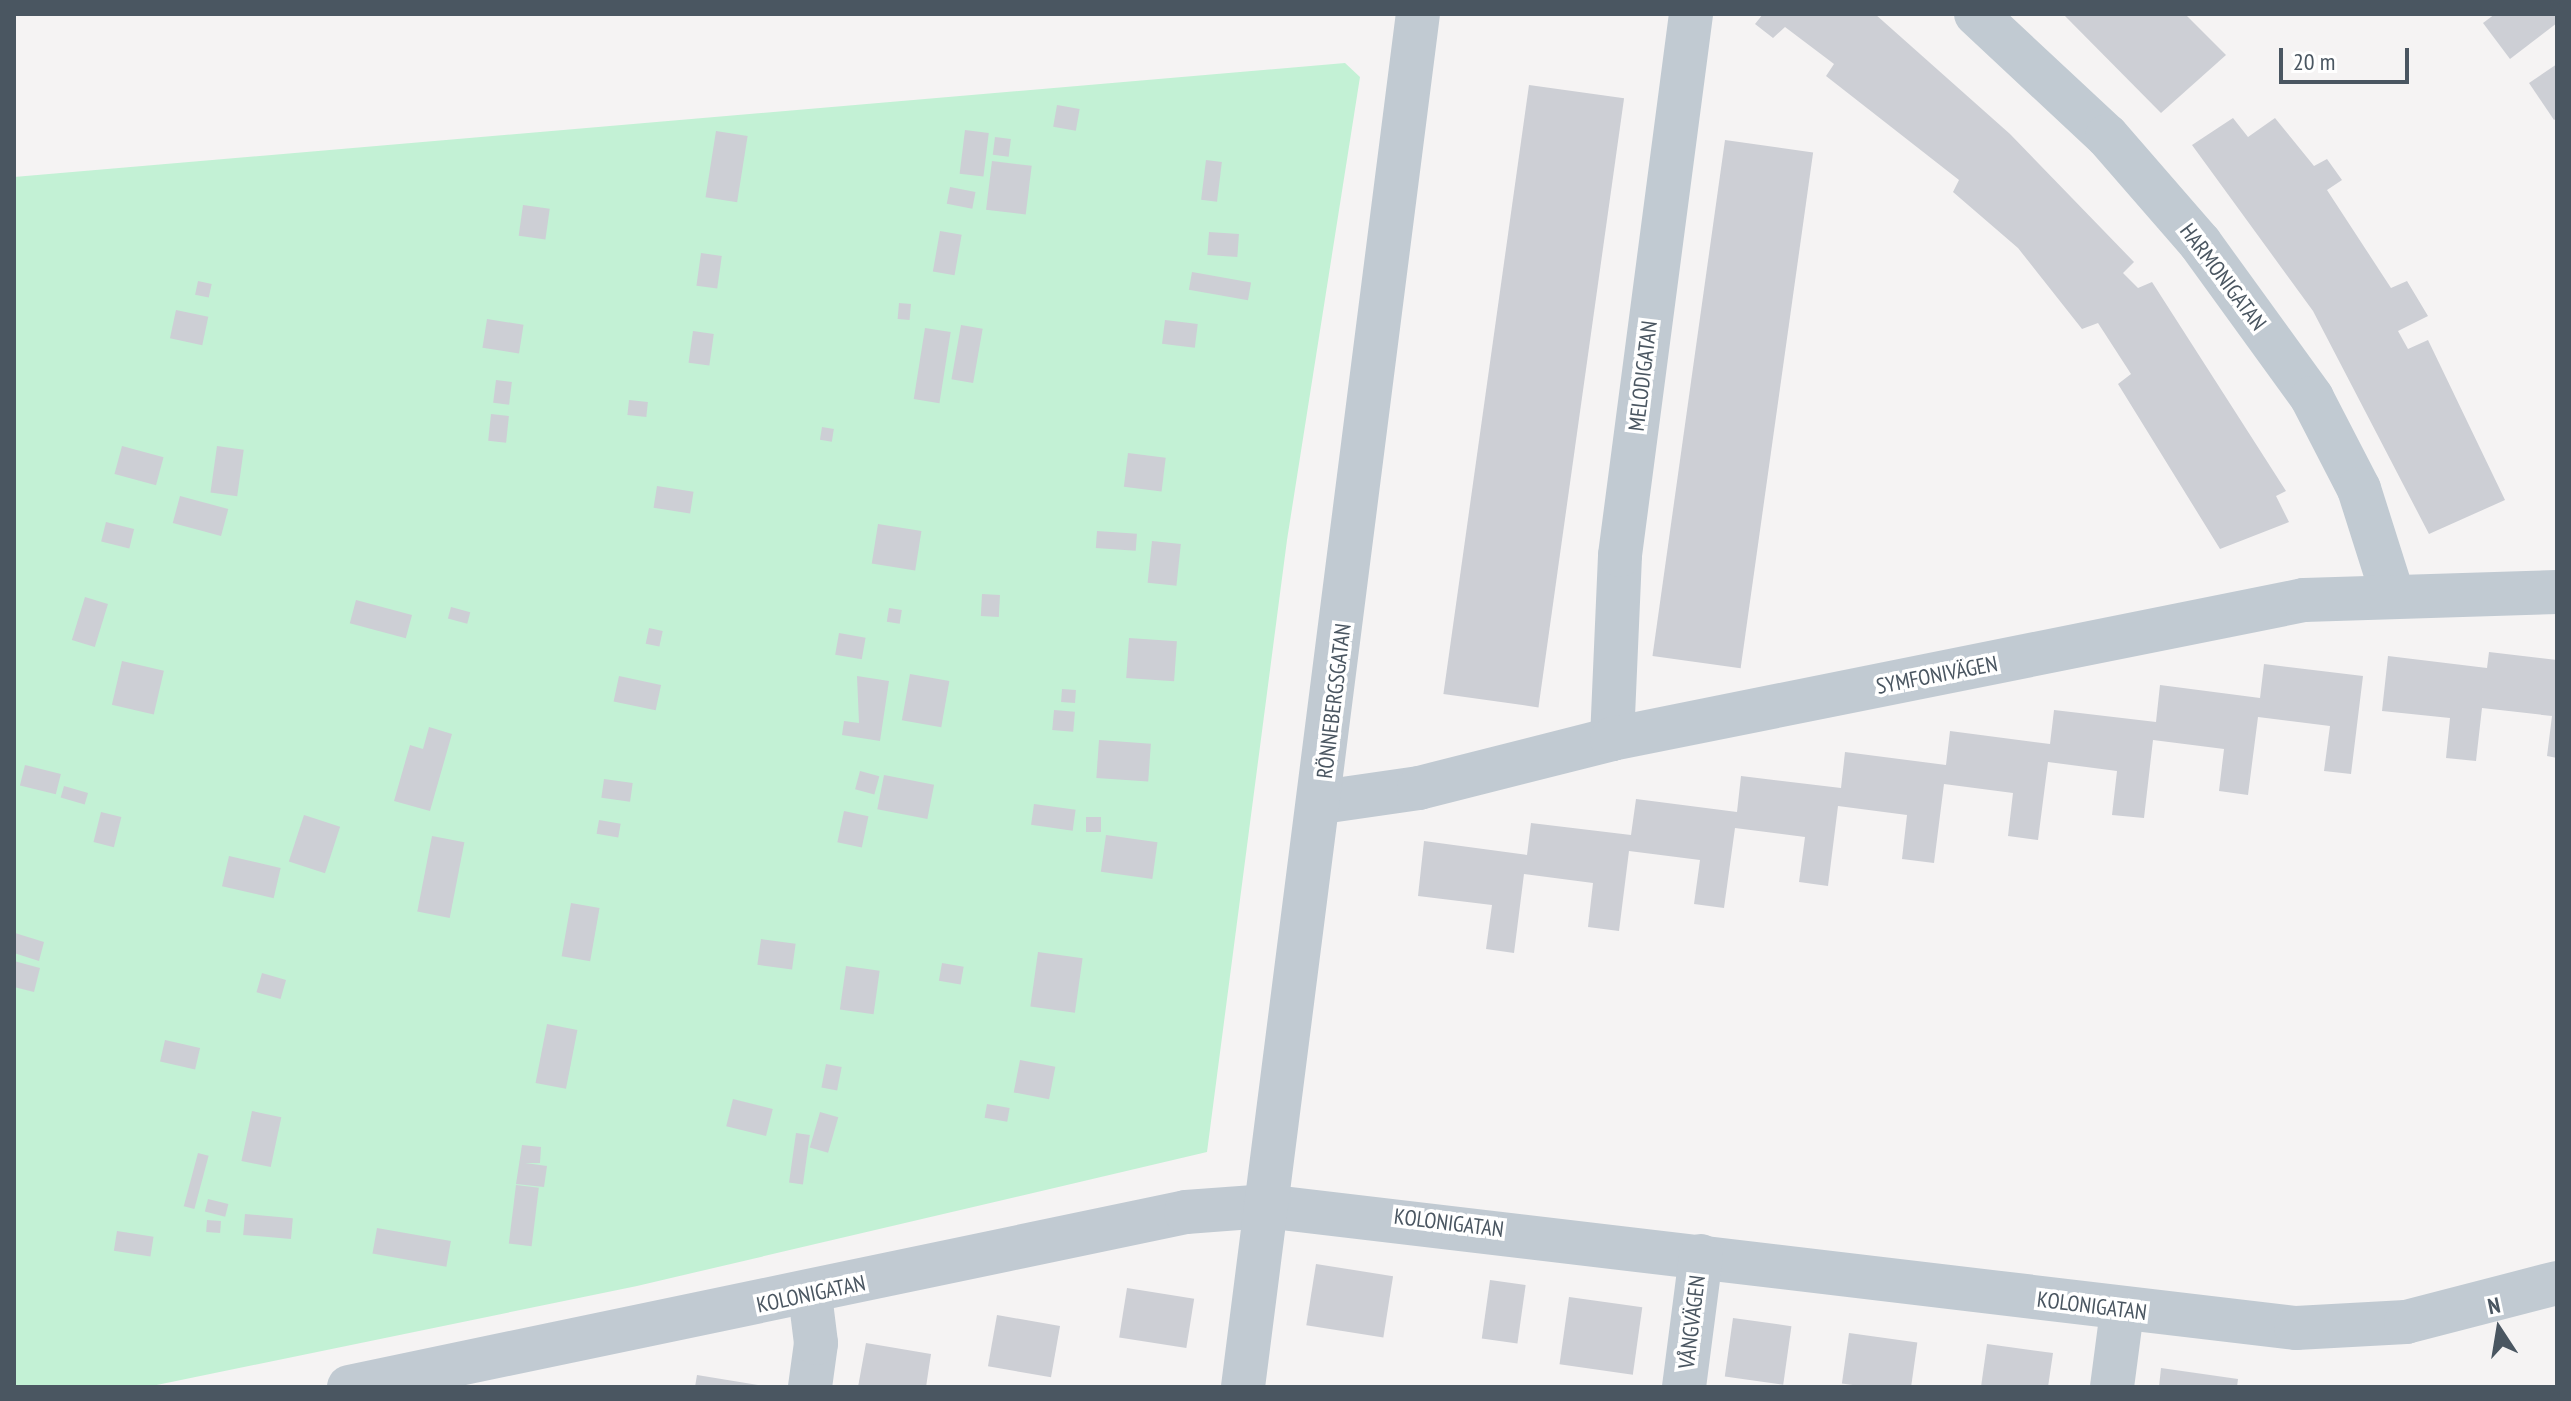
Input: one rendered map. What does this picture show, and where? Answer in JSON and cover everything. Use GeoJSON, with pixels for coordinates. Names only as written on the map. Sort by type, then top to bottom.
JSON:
{"type":"FeatureCollection","features":[{"type":"Feature","properties":{"kind":"street","name":"RÖNNEBERGSGATAN"},"geometry":{"type":"LineString","coordinates":[[1243,1387],[1265,1206],[1322,802],[1418,14]]}},
{"type":"Feature","properties":{"kind":"street","name":"MELODIGATAN"},"geometry":{"type":"LineString","coordinates":[[1612,739],[1620,555],[1691,14]]}},
{"type":"Feature","properties":{"kind":"street","name":"HARMONIGATAN"},"geometry":{"type":"LineString","coordinates":[[1976,14],[2107,136],[2200,243],[2284,359],[2359,489],[2392,593]]}},
{"type":"Feature","properties":{"kind":"street","name":"SYMFONIVÄGEN"},"geometry":{"type":"LineString","coordinates":[[1322,802],[1419,788],[1612,739],[2304,600],[2392,593],[2557,592]]}},
{"type":"Feature","properties":{"kind":"street","name":"KOLONIGATAN"},"geometry":{"type":"LineString","coordinates":[[369,1385],[810,1295],[1186,1212],[1265,1206],[1701,1256],[2122,1311],[2296,1328],[2406,1322],[2557,1283]]}},
{"type":"Feature","properties":{"kind":"street","name":"VÅNGVÄGEN"},"geometry":{"type":"LineString","coordinates":[[1684,1387],[1701,1256]]}},
{"type":"Feature","properties":{"kind":"street"},"geometry":{"type":"LineString","coordinates":[[810,1295],[816,1343],[810,1387]]}},
{"type":"Feature","properties":{"kind":"street"},"geometry":{"type":"LineString","coordinates":[[2112,1387],[2122,1311]]}},
{"type":"Feature","properties":{"kind":"green space"},"geometry":{"type":"Polygon","coordinates":[[[1345,63],[1360,77],[1287,540],[1207,1152],[637,1286],[147,1387],[14,1387],[14,177],[1345,63]]]}},
{"type":"Feature","properties":{"kind":"building"},"geometry":{"type":"Polygon","coordinates":[[[1763,14],[1875,14],[2010,134],[2134,262],[2123,273],[2138,288],[2152,282],[2286,491],[2276,496],[2289,522],[2220,549],[2118,384],[2131,374],[2098,323],[2082,329],[2018,248],[1953,192],[1959,180],[1826,76],[1834,64],[1785,27],[1773,38],[1755,24],[1763,14]]]}},
{"type":"Feature","properties":{"kind":"building"},"geometry":{"type":"Polygon","coordinates":[[[2063,14],[2185,14],[2226,55],[2161,113],[2063,14]]]}},
{"type":"Feature","properties":{"kind":"building"},"geometry":{"type":"Polygon","coordinates":[[[2495,14],[2557,14],[2557,23],[2510,59],[2483,23],[2495,14]]]}},
{"type":"Feature","properties":{"kind":"building"},"geometry":{"type":"Polygon","coordinates":[[[2557,64],[2557,118],[2554,120],[2529,83],[2557,64]]]}},
{"type":"Feature","properties":{"kind":"building"},"geometry":{"type":"Polygon","coordinates":[[[1529,85],[1624,98],[1538,707],[1443,694],[1529,85]]]}},
{"type":"Feature","properties":{"kind":"building"},"geometry":{"type":"Polygon","coordinates":[[[1057,105],[1080,109],[1076,131],[1053,127],[1057,105]]]}},
{"type":"Feature","properties":{"kind":"building"},"geometry":{"type":"Polygon","coordinates":[[[2233,118],[2248,137],[2275,118],[2314,166],[2327,159],[2342,180],[2327,190],[2391,288],[2407,281],[2428,316],[2398,331],[2408,349],[2428,340],[2505,500],[2429,534],[2313,311],[2192,145],[2233,118]]]}},
{"type":"Feature","properties":{"kind":"building"},"geometry":{"type":"Polygon","coordinates":[[[965,130],[989,133],[983,177],[960,174],[965,130]]]}},
{"type":"Feature","properties":{"kind":"building"},"geometry":{"type":"Polygon","coordinates":[[[716,131],[748,136],[737,202],[706,197],[716,131]]]}},
{"type":"Feature","properties":{"kind":"building"},"geometry":{"type":"Polygon","coordinates":[[[995,137],[1011,139],[1009,157],[993,155],[995,137]]]}},
{"type":"Feature","properties":{"kind":"building"},"geometry":{"type":"Polygon","coordinates":[[[1725,140],[1813,152],[1741,668],[1652,656],[1725,140]]]}},
{"type":"Feature","properties":{"kind":"building"},"geometry":{"type":"Polygon","coordinates":[[[1206,160],[1222,162],[1217,202],[1201,200],[1206,160]]]}},
{"type":"Feature","properties":{"kind":"building"},"geometry":{"type":"Polygon","coordinates":[[[992,161],[1032,166],[1026,215],[986,210],[992,161]]]}},
{"type":"Feature","properties":{"kind":"building"},"geometry":{"type":"Polygon","coordinates":[[[950,187],[976,192],[972,209],[947,204],[950,187]]]}},
{"type":"Feature","properties":{"kind":"building"},"geometry":{"type":"Polygon","coordinates":[[[523,205],[550,209],[545,239],[519,236],[523,205]]]}},
{"type":"Feature","properties":{"kind":"building"},"geometry":{"type":"Polygon","coordinates":[[[940,231],[962,235],[955,275],[933,271],[940,231]]]}},
{"type":"Feature","properties":{"kind":"building"},"geometry":{"type":"Polygon","coordinates":[[[1209,232],[1239,234],[1237,257],[1207,255],[1209,232]]]}},
{"type":"Feature","properties":{"kind":"building"},"geometry":{"type":"Polygon","coordinates":[[[701,253],[722,256],[717,289],[696,286],[701,253]]]}},
{"type":"Feature","properties":{"kind":"building"},"geometry":{"type":"Polygon","coordinates":[[[1192,272],[1251,282],[1248,300],[1189,290],[1192,272]]]}},
{"type":"Feature","properties":{"kind":"building"},"geometry":{"type":"Polygon","coordinates":[[[198,281],[212,284],[209,298],[195,295],[198,281]]]}},
{"type":"Feature","properties":{"kind":"building"},"geometry":{"type":"Polygon","coordinates":[[[899,303],[911,304],[910,320],[898,319],[899,303]]]}},
{"type":"Feature","properties":{"kind":"building"},"geometry":{"type":"Polygon","coordinates":[[[176,310],[208,317],[202,345],[170,338],[176,310]]]}},
{"type":"Feature","properties":{"kind":"building"},"geometry":{"type":"Polygon","coordinates":[[[487,319],[524,325],[519,353],[482,348],[487,319]]]}},
{"type":"Feature","properties":{"kind":"building"},"geometry":{"type":"Polygon","coordinates":[[[1165,320],[1198,324],[1195,348],[1162,344],[1165,320]]]}},
{"type":"Feature","properties":{"kind":"building"},"geometry":{"type":"Polygon","coordinates":[[[961,325],[983,329],[973,383],[951,379],[961,325]]]}},
{"type":"Feature","properties":{"kind":"building"},"geometry":{"type":"Polygon","coordinates":[[[925,328],[951,332],[939,403],[914,399],[925,328]]]}},
{"type":"Feature","properties":{"kind":"building"},"geometry":{"type":"Polygon","coordinates":[[[693,331],[714,334],[709,366],[689,363],[693,331]]]}},
{"type":"Feature","properties":{"kind":"building"},"geometry":{"type":"Polygon","coordinates":[[[496,380],[512,382],[509,405],[493,403],[496,380]]]}},
{"type":"Feature","properties":{"kind":"building"},"geometry":{"type":"Polygon","coordinates":[[[629,400],[648,402],[646,417],[627,415],[629,400]]]}},
{"type":"Feature","properties":{"kind":"building"},"geometry":{"type":"Polygon","coordinates":[[[491,414],[509,416],[506,443],[488,441],[491,414]]]}},
{"type":"Feature","properties":{"kind":"building"},"geometry":{"type":"Polygon","coordinates":[[[822,427],[834,429],[832,442],[820,440],[822,427]]]}},
{"type":"Feature","properties":{"kind":"building"},"geometry":{"type":"Polygon","coordinates":[[[122,446],[164,457],[156,485],[114,474],[122,446]]]}},
{"type":"Feature","properties":{"kind":"building"},"geometry":{"type":"Polygon","coordinates":[[[217,446],[244,450],[237,496],[210,493],[217,446]]]}},
{"type":"Feature","properties":{"kind":"building"},"geometry":{"type":"Polygon","coordinates":[[[1128,453],[1166,458],[1162,491],[1124,487],[1128,453]]]}},
{"type":"Feature","properties":{"kind":"building"},"geometry":{"type":"Polygon","coordinates":[[[657,486],[694,492],[690,514],[654,508],[657,486]]]}},
{"type":"Feature","properties":{"kind":"building"},"geometry":{"type":"Polygon","coordinates":[[[180,496],[228,509],[221,536],[173,523],[180,496]]]}},
{"type":"Feature","properties":{"kind":"building"},"geometry":{"type":"Polygon","coordinates":[[[106,522],[134,529],[129,548],[101,541],[106,522]]]}},
{"type":"Feature","properties":{"kind":"building"},"geometry":{"type":"Polygon","coordinates":[[[878,524],[921,531],[915,570],[872,564],[878,524]]]}},
{"type":"Feature","properties":{"kind":"building"},"geometry":{"type":"Polygon","coordinates":[[[1097,531],[1137,534],[1136,551],[1096,548],[1097,531]]]}},
{"type":"Feature","properties":{"kind":"building"},"geometry":{"type":"Polygon","coordinates":[[[1152,541],[1181,544],[1176,586],[1148,583],[1152,541]]]}},
{"type":"Feature","properties":{"kind":"building"},"geometry":{"type":"Polygon","coordinates":[[[982,594],[1000,595],[999,617],[981,616],[982,594]]]}},
{"type":"Feature","properties":{"kind":"building"},"geometry":{"type":"Polygon","coordinates":[[[85,597],[108,604],[95,647],[72,640],[85,597]]]}},
{"type":"Feature","properties":{"kind":"building"},"geometry":{"type":"Polygon","coordinates":[[[356,600],[412,615],[406,638],[350,623],[356,600]]]}},
{"type":"Feature","properties":{"kind":"building"},"geometry":{"type":"Polygon","coordinates":[[[451,607],[470,612],[467,624],[448,619],[451,607]]]}},
{"type":"Feature","properties":{"kind":"building"},"geometry":{"type":"Polygon","coordinates":[[[889,608],[902,610],[900,624],[887,622],[889,608]]]}},
{"type":"Feature","properties":{"kind":"building"},"geometry":{"type":"Polygon","coordinates":[[[649,628],[663,631],[659,647],[646,644],[649,628]]]}},
{"type":"Feature","properties":{"kind":"building"},"geometry":{"type":"Polygon","coordinates":[[[839,633],[866,638],[862,659],[835,655],[839,633]]]}},
{"type":"Feature","properties":{"kind":"building"},"geometry":{"type":"Polygon","coordinates":[[[1129,638],[1177,641],[1174,681],[1126,678],[1129,638]]]}},
{"type":"Feature","properties":{"kind":"building"},"geometry":{"type":"Polygon","coordinates":[[[2489,652],[2557,660],[2557,758],[2547,756],[2552,716],[2482,708],[2476,761],[2446,758],[2450,718],[2382,711],[2388,656],[2487,668],[2489,652]]]}},
{"type":"Feature","properties":{"kind":"building"},"geometry":{"type":"Polygon","coordinates":[[[122,661],[164,671],[154,715],[112,705],[122,661]]]}},
{"type":"Feature","properties":{"kind":"building"},"geometry":{"type":"Polygon","coordinates":[[[2264,664],[2363,676],[2351,774],[2324,771],[2330,726],[2258,717],[2248,795],[2219,791],[2224,749],[2153,740],[2144,818],[2112,815],[2117,771],[2048,762],[2038,840],[2008,836],[2013,793],[1944,784],[1934,863],[1902,859],[1907,815],[1838,806],[1828,886],[1799,882],[1805,837],[1735,828],[1724,908],[1694,904],[1700,860],[1629,851],[1619,931],[1588,927],[1593,883],[1524,874],[1514,953],[1486,949],[1492,905],[1418,896],[1424,841],[1527,855],[1531,823],[1631,835],[1636,799],[1737,812],[1741,776],[1841,788],[1845,752],[1946,765],[1950,731],[2050,744],[2054,710],[2156,722],[2160,685],[2260,698],[2264,664]]]}},
{"type":"Feature","properties":{"kind":"building"},"geometry":{"type":"Polygon","coordinates":[[[910,674],[949,681],[941,727],[902,720],[910,674]]]}},
{"type":"Feature","properties":{"kind":"building"},"geometry":{"type":"Polygon","coordinates":[[[619,676],[661,685],[656,710],[614,701],[619,676]]]}},
{"type":"Feature","properties":{"kind":"building"},"geometry":{"type":"Polygon","coordinates":[[[857,676],[889,681],[880,741],[842,735],[844,721],[859,723],[857,676]]]}},
{"type":"Feature","properties":{"kind":"building"},"geometry":{"type":"Polygon","coordinates":[[[1062,689],[1076,690],[1075,703],[1061,702],[1062,689]]]}},
{"type":"Feature","properties":{"kind":"building"},"geometry":{"type":"Polygon","coordinates":[[[1054,710],[1075,712],[1073,732],[1052,730],[1054,710]]]}},
{"type":"Feature","properties":{"kind":"building"},"geometry":{"type":"Polygon","coordinates":[[[429,727],[452,734],[430,811],[394,801],[410,745],[423,749],[429,727]]]}},
{"type":"Feature","properties":{"kind":"building"},"geometry":{"type":"Polygon","coordinates":[[[1099,740],[1151,744],[1148,782],[1096,778],[1099,740]]]}},
{"type":"Feature","properties":{"kind":"building"},"geometry":{"type":"Polygon","coordinates":[[[25,765],[61,774],[56,794],[20,785],[25,765]]]}},
{"type":"Feature","properties":{"kind":"building"},"geometry":{"type":"Polygon","coordinates":[[[860,771],[879,776],[874,795],[855,789],[860,771]]]}},
{"type":"Feature","properties":{"kind":"building"},"geometry":{"type":"Polygon","coordinates":[[[884,775],[934,785],[927,819],[877,809],[884,775]]]}},
{"type":"Feature","properties":{"kind":"building"},"geometry":{"type":"Polygon","coordinates":[[[604,779],[633,783],[630,802],[601,798],[604,779]]]}},
{"type":"Feature","properties":{"kind":"building"},"geometry":{"type":"Polygon","coordinates":[[[64,786],[88,793],[85,804],[61,798],[64,786]]]}},
{"type":"Feature","properties":{"kind":"building"},"geometry":{"type":"Polygon","coordinates":[[[1034,804],[1076,810],[1073,831],[1031,825],[1034,804]]]}},
{"type":"Feature","properties":{"kind":"building"},"geometry":{"type":"Polygon","coordinates":[[[844,811],[868,816],[862,847],[837,842],[844,811]]]}},
{"type":"Feature","properties":{"kind":"building"},"geometry":{"type":"Polygon","coordinates":[[[101,812],[121,817],[114,847],[94,842],[101,812]]]}},
{"type":"Feature","properties":{"kind":"building"},"geometry":{"type":"Polygon","coordinates":[[[304,815],[340,827],[325,873],[289,862],[304,815]]]}},
{"type":"Feature","properties":{"kind":"building"},"geometry":{"type":"Polygon","coordinates":[[[1086,817],[1101,817],[1101,832],[1086,832],[1086,817]]]}},
{"type":"Feature","properties":{"kind":"building"},"geometry":{"type":"Polygon","coordinates":[[[599,820],[621,824],[618,838],[597,834],[599,820]]]}},
{"type":"Feature","properties":{"kind":"building"},"geometry":{"type":"Polygon","coordinates":[[[1106,835],[1157,842],[1152,879],[1101,872],[1106,835]]]}},
{"type":"Feature","properties":{"kind":"building"},"geometry":{"type":"Polygon","coordinates":[[[432,836],[464,842],[450,918],[417,912],[432,836]]]}},
{"type":"Feature","properties":{"kind":"building"},"geometry":{"type":"Polygon","coordinates":[[[229,856],[281,868],[274,898],[222,886],[229,856]]]}},
{"type":"Feature","properties":{"kind":"building"},"geometry":{"type":"Polygon","coordinates":[[[571,903],[600,908],[590,961],[562,956],[571,903]]]}},
{"type":"Feature","properties":{"kind":"building"},"geometry":{"type":"Polygon","coordinates":[[[15,933],[44,942],[39,961],[14,953],[15,933]]]}},
{"type":"Feature","properties":{"kind":"building"},"geometry":{"type":"Polygon","coordinates":[[[761,939],[796,944],[792,970],[757,965],[761,939]]]}},
{"type":"Feature","properties":{"kind":"building"},"geometry":{"type":"Polygon","coordinates":[[[1038,952],[1083,958],[1075,1013],[1030,1006],[1038,952]]]}},
{"type":"Feature","properties":{"kind":"building"},"geometry":{"type":"Polygon","coordinates":[[[14,961],[40,968],[34,992],[14,987],[14,961]]]}},
{"type":"Feature","properties":{"kind":"building"},"geometry":{"type":"Polygon","coordinates":[[[942,963],[964,967],[961,985],[939,981],[942,963]]]}},
{"type":"Feature","properties":{"kind":"building"},"geometry":{"type":"Polygon","coordinates":[[[846,966],[880,971],[874,1014],[840,1010],[846,966]]]}},
{"type":"Feature","properties":{"kind":"building"},"geometry":{"type":"Polygon","coordinates":[[[262,973],[286,980],[281,999],[256,992],[262,973]]]}},
{"type":"Feature","properties":{"kind":"building"},"geometry":{"type":"Polygon","coordinates":[[[547,1024],[577,1030],[566,1089],[536,1083],[547,1024]]]}},
{"type":"Feature","properties":{"kind":"building"},"geometry":{"type":"Polygon","coordinates":[[[165,1040],[200,1048],[195,1070],[160,1061],[165,1040]]]}},
{"type":"Feature","properties":{"kind":"building"},"geometry":{"type":"Polygon","coordinates":[[[1020,1060],[1055,1067],[1049,1099],[1014,1092],[1020,1060]]]}},
{"type":"Feature","properties":{"kind":"building"},"geometry":{"type":"Polygon","coordinates":[[[826,1064],[842,1067],[837,1091],[821,1088],[826,1064]]]}},
{"type":"Feature","properties":{"kind":"building"},"geometry":{"type":"Polygon","coordinates":[[[733,1099],[773,1109],[766,1136],[726,1126],[733,1099]]]}},
{"type":"Feature","properties":{"kind":"building"},"geometry":{"type":"Polygon","coordinates":[[[987,1104],[1010,1108],[1007,1122],[985,1118],[987,1104]]]}},
{"type":"Feature","properties":{"kind":"building"},"geometry":{"type":"Polygon","coordinates":[[[252,1111],[281,1117],[271,1167],[241,1161],[252,1111]]]}},
{"type":"Feature","properties":{"kind":"building"},"geometry":{"type":"Polygon","coordinates":[[[820,1112],[838,1117],[828,1153],[810,1148],[820,1112]]]}},
{"type":"Feature","properties":{"kind":"building"},"geometry":{"type":"Polygon","coordinates":[[[796,1133],[810,1135],[803,1184],[789,1183],[796,1133]]]}},
{"type":"Feature","properties":{"kind":"building"},"geometry":{"type":"Polygon","coordinates":[[[522,1145],[541,1147],[540,1163],[525,1163],[547,1166],[544,1187],[516,1184],[522,1145]]]}},
{"type":"Feature","properties":{"kind":"building"},"geometry":{"type":"Polygon","coordinates":[[[198,1153],[209,1156],[194,1209],[184,1206],[198,1153]]]}},
{"type":"Feature","properties":{"kind":"building"},"geometry":{"type":"Polygon","coordinates":[[[516,1185],[539,1188],[532,1246],[509,1244],[516,1185]]]}},
{"type":"Feature","properties":{"kind":"building"},"geometry":{"type":"Polygon","coordinates":[[[208,1199],[228,1204],[225,1217],[205,1212],[208,1199]]]}},
{"type":"Feature","properties":{"kind":"building"},"geometry":{"type":"Polygon","coordinates":[[[245,1214],[293,1218],[291,1239],[243,1235],[245,1214]]]}},
{"type":"Feature","properties":{"kind":"building"},"geometry":{"type":"Polygon","coordinates":[[[207,1220],[221,1221],[220,1233],[206,1232],[207,1220]]]}},
{"type":"Feature","properties":{"kind":"building"},"geometry":{"type":"Polygon","coordinates":[[[377,1228],[451,1241],[446,1267],[372,1254],[377,1228]]]}},
{"type":"Feature","properties":{"kind":"building"},"geometry":{"type":"Polygon","coordinates":[[[117,1231],[154,1237],[150,1257],[114,1251],[117,1231]]]}},
{"type":"Feature","properties":{"kind":"building"},"geometry":{"type":"Polygon","coordinates":[[[1316,1264],[1393,1276],[1383,1337],[1306,1325],[1316,1264]]]}},
{"type":"Feature","properties":{"kind":"building"},"geometry":{"type":"Polygon","coordinates":[[[1490,1280],[1526,1285],[1517,1343],[1482,1338],[1490,1280]]]}},
{"type":"Feature","properties":{"kind":"building"},"geometry":{"type":"Polygon","coordinates":[[[1127,1288],[1194,1299],[1186,1348],[1119,1337],[1127,1288]]]}},
{"type":"Feature","properties":{"kind":"building"},"geometry":{"type":"Polygon","coordinates":[[[1569,1297],[1642,1307],[1633,1375],[1560,1364],[1569,1297]]]}},
{"type":"Feature","properties":{"kind":"building"},"geometry":{"type":"Polygon","coordinates":[[[997,1315],[1060,1326],[1051,1377],[988,1366],[997,1315]]]}},
{"type":"Feature","properties":{"kind":"building"},"geometry":{"type":"Polygon","coordinates":[[[1733,1318],[1791,1326],[1783,1385],[1725,1376],[1733,1318]]]}},
{"type":"Feature","properties":{"kind":"building"},"geometry":{"type":"Polygon","coordinates":[[[1849,1333],[1917,1343],[1911,1387],[1842,1384],[1849,1333]]]}},
{"type":"Feature","properties":{"kind":"building"},"geometry":{"type":"Polygon","coordinates":[[[866,1343],[931,1354],[926,1387],[858,1387],[866,1343]]]}},
{"type":"Feature","properties":{"kind":"building"},"geometry":{"type":"Polygon","coordinates":[[[1987,1344],[2053,1353],[2048,1387],[1981,1387],[1987,1344]]]}},
{"type":"Feature","properties":{"kind":"building"},"geometry":{"type":"Polygon","coordinates":[[[2161,1368],[2238,1379],[2237,1387],[2159,1387],[2161,1368]]]}},
{"type":"Feature","properties":{"kind":"building"},"geometry":{"type":"Polygon","coordinates":[[[697,1375],[758,1385],[695,1387],[697,1375]]]}}]}
